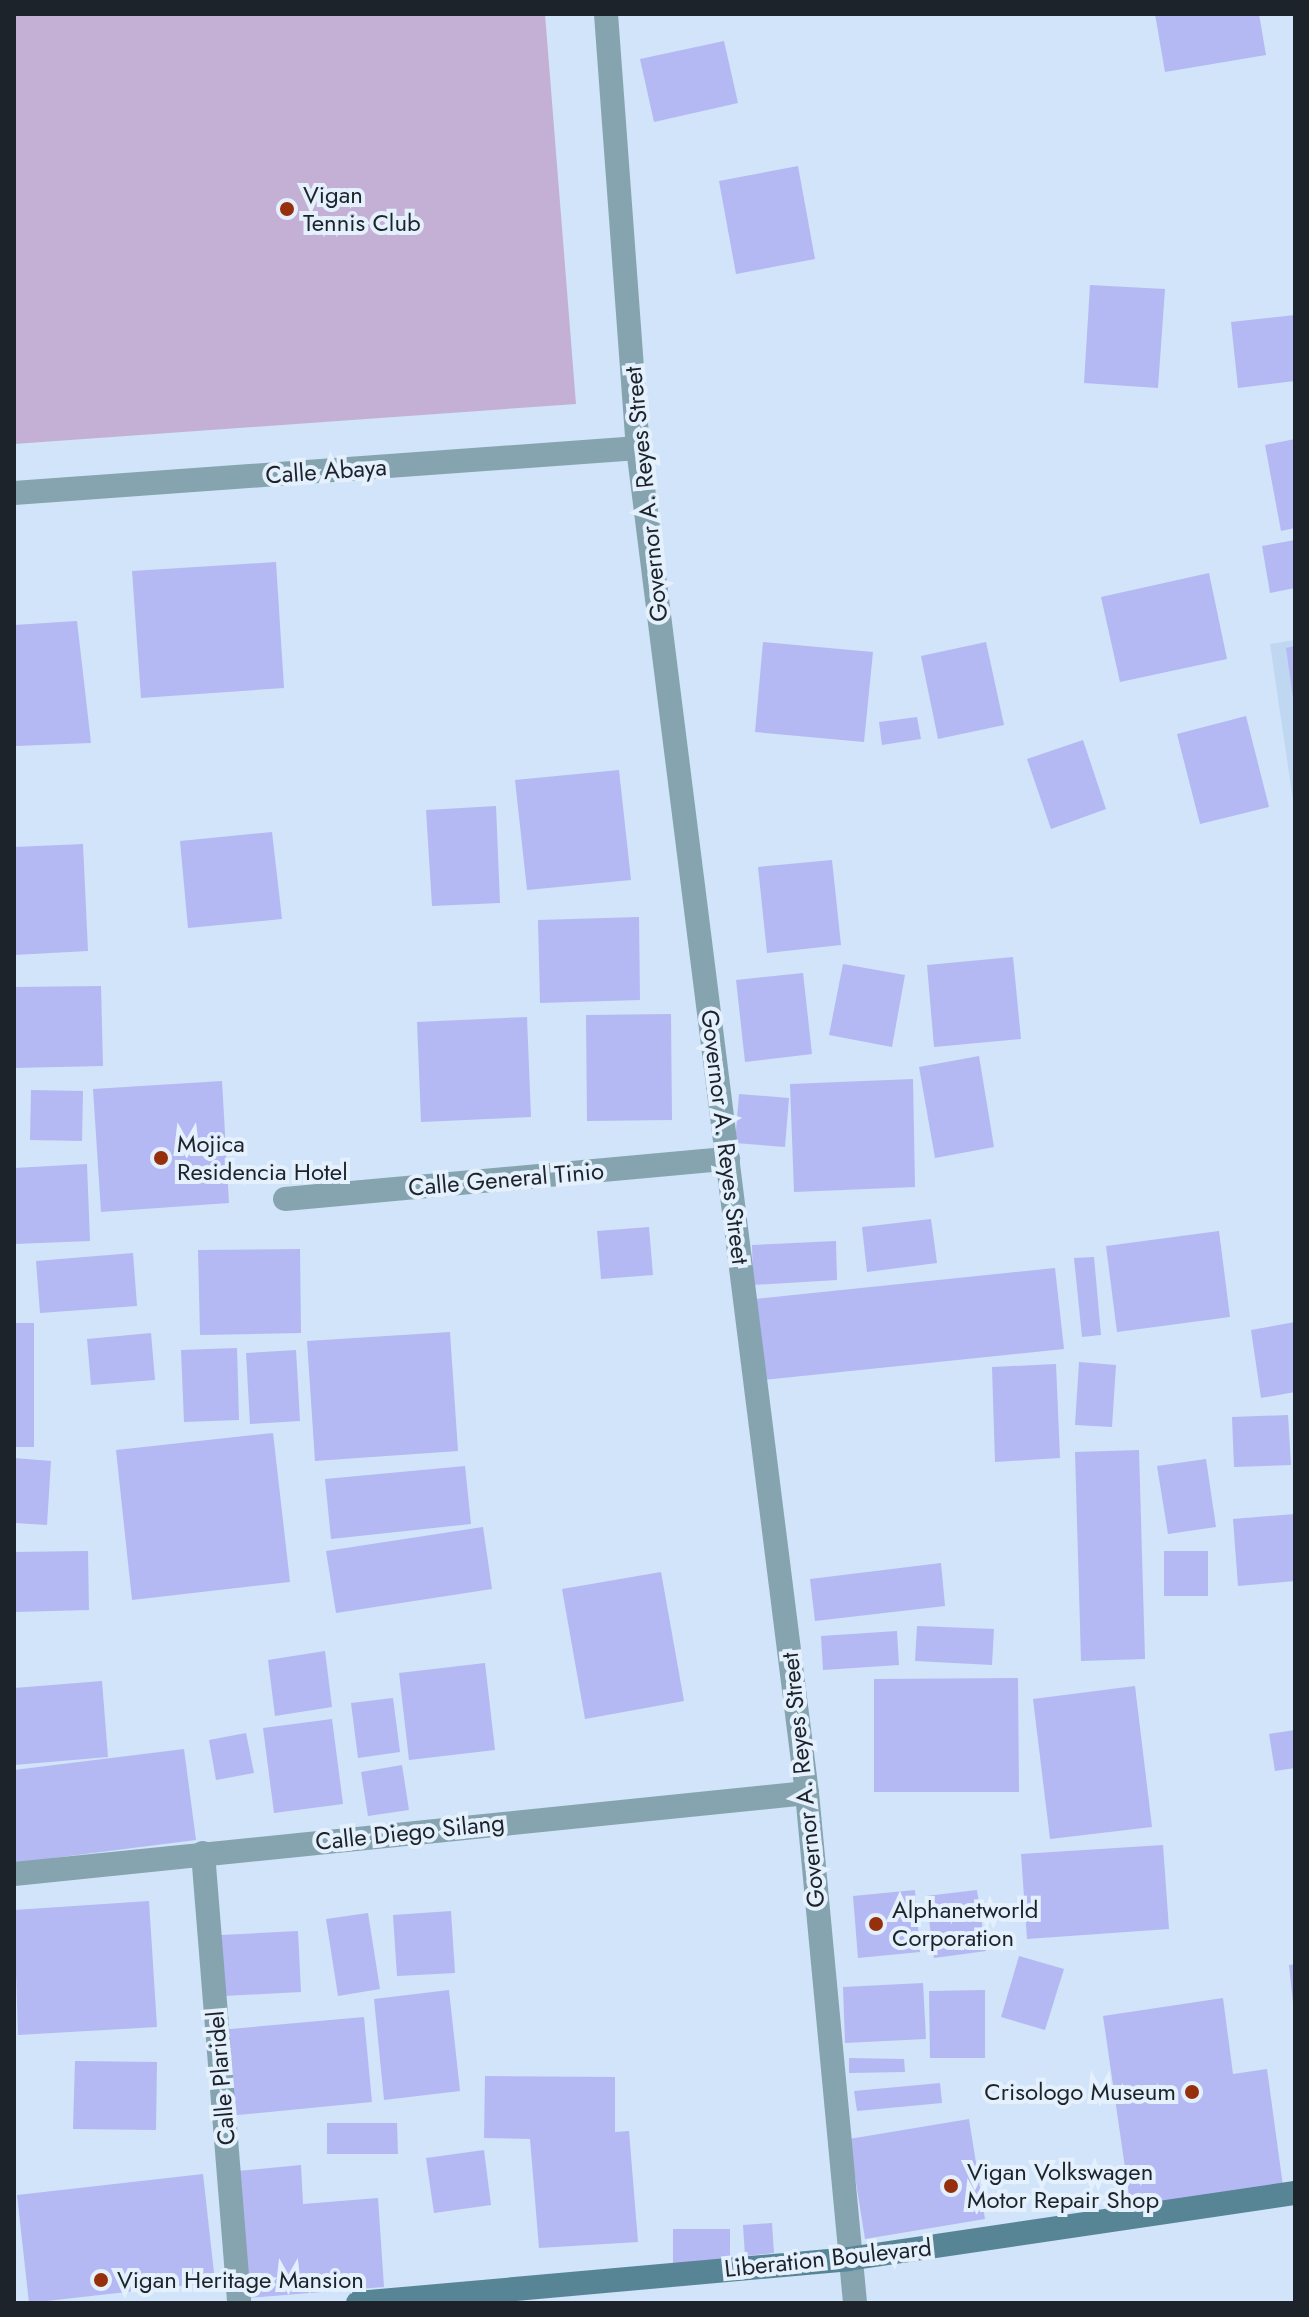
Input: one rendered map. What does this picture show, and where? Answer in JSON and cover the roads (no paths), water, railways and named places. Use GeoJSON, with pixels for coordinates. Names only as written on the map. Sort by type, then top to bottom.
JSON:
{"type":"FeatureCollection","features":[{"type":"Feature","properties":{"kind":"street","name":"Governor A. Reyes Street"},"geometry":{"type":"LineString","coordinates":[[606,14],[638,448],[807,1793],[848,2259],[855,2303]]}},
{"type":"Feature","properties":{"kind":"street","name":"Calle Abaya"},"geometry":{"type":"LineString","coordinates":[[14,493],[638,448]]}},
{"type":"Feature","properties":{"kind":"street","name":"Calle General Tinio"},"geometry":{"type":"LineString","coordinates":[[285,1199],[728,1159]]}},
{"type":"Feature","properties":{"kind":"street","name":"Calle Diego Silang"},"geometry":{"type":"LineString","coordinates":[[14,1874],[807,1793]]}},
{"type":"Feature","properties":{"kind":"street","name":"Calle Plaridel"},"geometry":{"type":"LineString","coordinates":[[203,1853],[239,2303]]}},
{"type":"Feature","properties":{"kind":"street","name":"Liberation Boulevard"},"geometry":{"type":"LineString","coordinates":[[358,2303],[848,2259],[1295,2193]]}},
{"type":"Feature","properties":{"kind":"place","name":"Vigan Tennis Club"},"geometry":{"type":"Point","coordinates":[287,209]}},
{"type":"Feature","properties":{"kind":"place","name":"Mojica Residencia Hotel"},"geometry":{"type":"Point","coordinates":[161,1158]}},
{"type":"Feature","properties":{"kind":"place","name":"Alphanetworld Corporation"},"geometry":{"type":"Point","coordinates":[876,1924]}},
{"type":"Feature","properties":{"kind":"place","name":"Crisologo Museum"},"geometry":{"type":"Point","coordinates":[1192,2092]}},
{"type":"Feature","properties":{"kind":"place","name":"Vigan Volkswagen Motor Repair Shop"},"geometry":{"type":"Point","coordinates":[951,2186]}},
{"type":"Feature","properties":{"kind":"place","name":"Vigan Heritage Mansion"},"geometry":{"type":"Point","coordinates":[101,2280]}}]}
